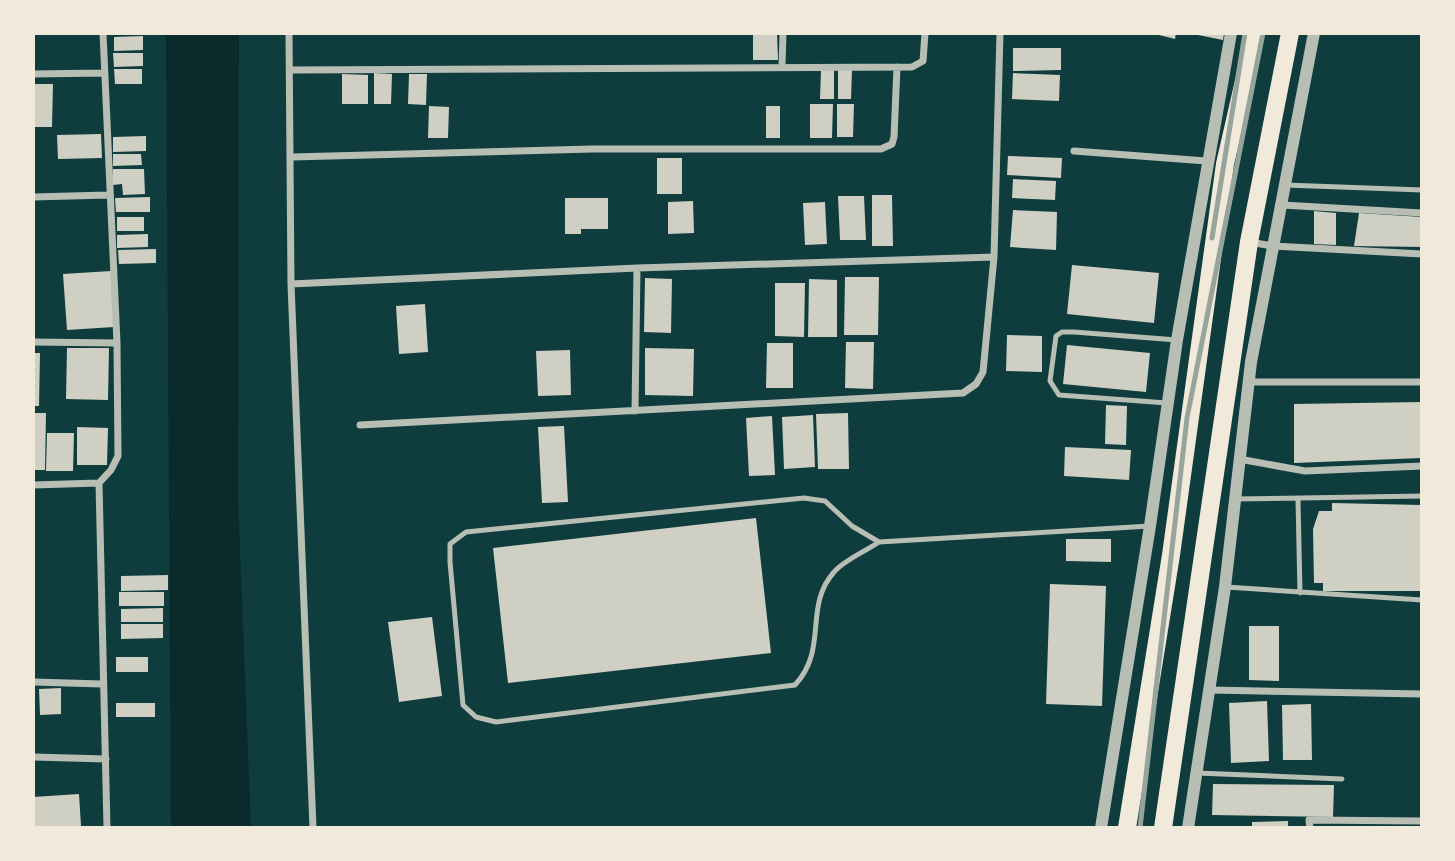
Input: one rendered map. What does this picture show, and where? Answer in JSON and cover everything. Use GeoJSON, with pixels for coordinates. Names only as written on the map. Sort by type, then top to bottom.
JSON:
{"type":"FeatureCollection","features":[{"type":"Feature","properties":{"kind":"main road"},"geometry":{"type":"LineString","coordinates":[[1127,828],[1171,555],[1225,164],[1255,33]]}},
{"type":"Feature","properties":{"kind":"main road"},"geometry":{"type":"LineString","coordinates":[[1163,828],[1250,242],[1290,33]]}},
{"type":"Feature","properties":{"kind":"street"},"geometry":{"type":"LineString","coordinates":[[103,33],[108,195],[117,343],[118,456],[111,470],[99,483],[107,828]]}},
{"type":"Feature","properties":{"kind":"street"},"geometry":{"type":"LineString","coordinates":[[289,33],[291,284],[313,828]]}},
{"type":"Feature","properties":{"kind":"street"},"geometry":{"type":"LineString","coordinates":[[782,66],[783,33]]}},
{"type":"Feature","properties":{"kind":"street"},"geometry":{"type":"LineString","coordinates":[[290,70],[897,67],[922,64],[925,33]]}},
{"type":"Feature","properties":{"kind":"street"},"geometry":{"type":"LineString","coordinates":[[360,425],[963,393],[976,384],[983,372],[994,257],[1000,33]]}},
{"type":"Feature","properties":{"kind":"street"},"geometry":{"type":"LineString","coordinates":[[1101,828],[1206,161],[1231,33]]}},
{"type":"Feature","properties":{"kind":"street"},"geometry":{"type":"LineString","coordinates":[[1188,828],[1225,587],[1249,382],[1314,33]]}},
{"type":"Feature","properties":{"kind":"street"},"geometry":{"type":"LineString","coordinates":[[292,157],[592,149],[881,149],[892,144],[894,137],[897,67]]}},
{"type":"Feature","properties":{"kind":"street"},"geometry":{"type":"LineString","coordinates":[[33,74],[103,73]]}},
{"type":"Feature","properties":{"kind":"street"},"geometry":{"type":"LineString","coordinates":[[1074,151],[1206,161]]}},
{"type":"Feature","properties":{"kind":"street"},"geometry":{"type":"LineString","coordinates":[[33,197],[108,195]]}},
{"type":"Feature","properties":{"kind":"street"},"geometry":{"type":"LineString","coordinates":[[1282,205],[1422,213]]}},
{"type":"Feature","properties":{"kind":"street"},"geometry":{"type":"LineString","coordinates":[[1250,242],[1273,246],[1422,254]]}},
{"type":"Feature","properties":{"kind":"street"},"geometry":{"type":"LineString","coordinates":[[291,284],[637,268],[994,257]]}},
{"type":"Feature","properties":{"kind":"street"},"geometry":{"type":"LineString","coordinates":[[635,411],[637,268]]}},
{"type":"Feature","properties":{"kind":"street"},"geometry":{"type":"LineString","coordinates":[[33,342],[117,343]]}},
{"type":"Feature","properties":{"kind":"street"},"geometry":{"type":"LineString","coordinates":[[1249,382],[1422,382]]}},
{"type":"Feature","properties":{"kind":"street"},"geometry":{"type":"LineString","coordinates":[[1238,459],[1305,471],[1422,466]]}},
{"type":"Feature","properties":{"kind":"street"},"geometry":{"type":"LineString","coordinates":[[33,485],[99,483]]}},
{"type":"Feature","properties":{"kind":"street"},"geometry":{"type":"LineString","coordinates":[[33,682],[102,684]]}},
{"type":"Feature","properties":{"kind":"street"},"geometry":{"type":"LineString","coordinates":[[1210,690],[1422,694]]}},
{"type":"Feature","properties":{"kind":"street"},"geometry":{"type":"LineString","coordinates":[[33,757],[106,759]]}},
{"type":"Feature","properties":{"kind":"street"},"geometry":{"type":"LineString","coordinates":[[1310,828],[1310,820],[1422,821]]}},
{"type":"Feature","properties":{"kind":"lane"},"geometry":{"type":"LineString","coordinates":[[1284,185],[1422,190]]}},
{"type":"Feature","properties":{"kind":"lane"},"geometry":{"type":"LineString","coordinates":[[1167,402],[1059,395],[1051,387],[1050,381],[1056,336],[1074,332],[1177,340]]}},
{"type":"Feature","properties":{"kind":"lane"},"geometry":{"type":"LineString","coordinates":[[1234,499],[1422,496]]}},
{"type":"Feature","properties":{"kind":"lane"},"geometry":{"type":"LineString","coordinates":[[879,542],[852,526],[825,501],[804,499],[466,532],[450,544],[463,705],[476,718],[496,722],[795,685],[808,671],[814,648],[818,596],[835,570],[879,542],[1150,526]]}},
{"type":"Feature","properties":{"kind":"lane"},"geometry":{"type":"LineString","coordinates":[[1298,499],[1300,593]]}},
{"type":"Feature","properties":{"kind":"lane"},"geometry":{"type":"LineString","coordinates":[[1225,587],[1422,600]]}},
{"type":"Feature","properties":{"kind":"lane"},"geometry":{"type":"LineString","coordinates":[[1197,773],[1342,779]]}},
{"type":"Feature","properties":{"kind":"water"},"geometry":{"type":"Polygon","coordinates":[[[166,33],[239,33],[238,499],[251,828],[171,828],[166,33]]]}},
{"type":"Feature","properties":{"kind":"building"},"geometry":{"type":"Polygon","coordinates":[[[753,33],[777,33],[778,60],[753,60],[753,33]]]}},
{"type":"Feature","properties":{"kind":"building"},"geometry":{"type":"Polygon","coordinates":[[[1151,33],[1176,33],[1175,39],[1151,33]]]}},
{"type":"Feature","properties":{"kind":"building"},"geometry":{"type":"Polygon","coordinates":[[[1188,33],[1224,33],[1223,40],[1188,33]]]}},
{"type":"Feature","properties":{"kind":"building"},"geometry":{"type":"Polygon","coordinates":[[[143,36],[143,50],[114,51],[114,37],[143,36]]]}},
{"type":"Feature","properties":{"kind":"building"},"geometry":{"type":"Polygon","coordinates":[[[1013,48],[1061,48],[1061,70],[1013,71],[1013,48]]]}},
{"type":"Feature","properties":{"kind":"building"},"geometry":{"type":"Polygon","coordinates":[[[113,53],[143,53],[143,66],[114,67],[113,53]]]}},
{"type":"Feature","properties":{"kind":"building"},"geometry":{"type":"Polygon","coordinates":[[[114,69],[142,69],[142,84],[115,84],[114,69]]]}},
{"type":"Feature","properties":{"kind":"building"},"geometry":{"type":"Polygon","coordinates":[[[821,70],[834,70],[834,99],[820,99],[821,70]]]}},
{"type":"Feature","properties":{"kind":"building"},"geometry":{"type":"Polygon","coordinates":[[[838,70],[852,70],[851,99],[838,99],[838,70]]]}},
{"type":"Feature","properties":{"kind":"building"},"geometry":{"type":"Polygon","coordinates":[[[374,73],[392,74],[391,104],[374,104],[374,73]]]}},
{"type":"Feature","properties":{"kind":"building"},"geometry":{"type":"Polygon","coordinates":[[[1013,73],[1060,75],[1059,101],[1012,99],[1013,73]]]}},
{"type":"Feature","properties":{"kind":"building"},"geometry":{"type":"Polygon","coordinates":[[[342,74],[368,75],[368,104],[342,104],[342,74]]]}},
{"type":"Feature","properties":{"kind":"building"},"geometry":{"type":"Polygon","coordinates":[[[409,74],[427,74],[426,105],[408,104],[409,74]]]}},
{"type":"Feature","properties":{"kind":"building"},"geometry":{"type":"Polygon","coordinates":[[[33,84],[53,84],[52,127],[33,127],[33,84]]]}},
{"type":"Feature","properties":{"kind":"building"},"geometry":{"type":"Polygon","coordinates":[[[810,104],[833,104],[832,138],[810,138],[810,104]]]}},
{"type":"Feature","properties":{"kind":"building"},"geometry":{"type":"Polygon","coordinates":[[[837,104],[854,104],[853,137],[837,137],[837,104]]]}},
{"type":"Feature","properties":{"kind":"building"},"geometry":{"type":"Polygon","coordinates":[[[429,106],[449,107],[448,138],[428,138],[429,106]]]}},
{"type":"Feature","properties":{"kind":"building"},"geometry":{"type":"Polygon","coordinates":[[[766,106],[780,106],[780,138],[766,138],[766,106]]]}},
{"type":"Feature","properties":{"kind":"building"},"geometry":{"type":"Polygon","coordinates":[[[101,134],[102,158],[58,159],[57,135],[101,134]]]}},
{"type":"Feature","properties":{"kind":"building"},"geometry":{"type":"Polygon","coordinates":[[[146,136],[146,151],[113,152],[113,137],[146,136]]]}},
{"type":"Feature","properties":{"kind":"building"},"geometry":{"type":"Polygon","coordinates":[[[113,154],[141,154],[142,165],[113,166],[113,154]]]}},
{"type":"Feature","properties":{"kind":"building"},"geometry":{"type":"Polygon","coordinates":[[[1008,156],[1062,158],[1061,178],[1007,175],[1008,156]]]}},
{"type":"Feature","properties":{"kind":"building"},"geometry":{"type":"Polygon","coordinates":[[[657,158],[682,158],[682,194],[657,194],[657,158]]]}},
{"type":"Feature","properties":{"kind":"building"},"geometry":{"type":"Polygon","coordinates":[[[113,169],[144,169],[145,194],[123,195],[122,184],[113,185],[113,169]]]}},
{"type":"Feature","properties":{"kind":"building"},"geometry":{"type":"Polygon","coordinates":[[[1013,179],[1056,181],[1055,200],[1012,198],[1013,179]]]}},
{"type":"Feature","properties":{"kind":"building"},"geometry":{"type":"Polygon","coordinates":[[[872,195],[892,195],[893,246],[872,246],[872,195]]]}},
{"type":"Feature","properties":{"kind":"building"},"geometry":{"type":"Polygon","coordinates":[[[838,196],[864,196],[866,240],[840,240],[838,196]]]}},
{"type":"Feature","properties":{"kind":"building"},"geometry":{"type":"Polygon","coordinates":[[[150,197],[150,212],[116,212],[115,198],[150,197]]]}},
{"type":"Feature","properties":{"kind":"building"},"geometry":{"type":"Polygon","coordinates":[[[565,198],[608,198],[608,229],[581,229],[581,234],[565,234],[565,198]]]}},
{"type":"Feature","properties":{"kind":"building"},"geometry":{"type":"Polygon","coordinates":[[[693,201],[694,233],[668,234],[668,202],[693,201]]]}},
{"type":"Feature","properties":{"kind":"building"},"geometry":{"type":"Polygon","coordinates":[[[825,202],[827,244],[805,245],[803,203],[825,202]]]}},
{"type":"Feature","properties":{"kind":"building"},"geometry":{"type":"Polygon","coordinates":[[[1013,210],[1057,212],[1056,250],[1010,247],[1013,210]]]}},
{"type":"Feature","properties":{"kind":"building"},"geometry":{"type":"Polygon","coordinates":[[[1314,211],[1336,213],[1336,245],[1314,244],[1314,211]]]}},
{"type":"Feature","properties":{"kind":"building"},"geometry":{"type":"Polygon","coordinates":[[[1359,213],[1422,217],[1422,247],[1354,246],[1359,213]]]}},
{"type":"Feature","properties":{"kind":"building"},"geometry":{"type":"Polygon","coordinates":[[[117,217],[144,217],[144,231],[117,231],[117,217]]]}},
{"type":"Feature","properties":{"kind":"building"},"geometry":{"type":"Polygon","coordinates":[[[148,234],[148,247],[117,248],[117,235],[148,234]]]}},
{"type":"Feature","properties":{"kind":"building"},"geometry":{"type":"Polygon","coordinates":[[[156,249],[156,263],[119,264],[118,250],[156,249]]]}},
{"type":"Feature","properties":{"kind":"building"},"geometry":{"type":"Polygon","coordinates":[[[1072,265],[1159,273],[1154,323],[1067,314],[1072,265]]]}},
{"type":"Feature","properties":{"kind":"building"},"geometry":{"type":"Polygon","coordinates":[[[111,271],[114,327],[67,330],[63,274],[111,271]]]}},
{"type":"Feature","properties":{"kind":"building"},"geometry":{"type":"Polygon","coordinates":[[[845,277],[879,277],[878,335],[844,335],[845,277]]]}},
{"type":"Feature","properties":{"kind":"building"},"geometry":{"type":"Polygon","coordinates":[[[645,278],[672,279],[671,333],[644,332],[645,278]]]}},
{"type":"Feature","properties":{"kind":"building"},"geometry":{"type":"Polygon","coordinates":[[[809,279],[837,280],[837,337],[808,337],[809,279]]]}},
{"type":"Feature","properties":{"kind":"building"},"geometry":{"type":"Polygon","coordinates":[[[775,283],[805,283],[804,337],[775,336],[775,283]]]}},
{"type":"Feature","properties":{"kind":"building"},"geometry":{"type":"Polygon","coordinates":[[[425,304],[428,352],[399,354],[396,306],[425,304]]]}},
{"type":"Feature","properties":{"kind":"building"},"geometry":{"type":"Polygon","coordinates":[[[1007,335],[1042,336],[1042,372],[1006,371],[1007,335]]]}},
{"type":"Feature","properties":{"kind":"building"},"geometry":{"type":"Polygon","coordinates":[[[846,342],[874,342],[873,389],[845,388],[846,342]]]}},
{"type":"Feature","properties":{"kind":"building"},"geometry":{"type":"Polygon","coordinates":[[[767,343],[793,343],[793,388],[766,388],[767,343]]]}},
{"type":"Feature","properties":{"kind":"building"},"geometry":{"type":"Polygon","coordinates":[[[1067,345],[1150,353],[1146,392],[1063,384],[1067,345]]]}},
{"type":"Feature","properties":{"kind":"building"},"geometry":{"type":"Polygon","coordinates":[[[67,348],[109,348],[108,400],[66,399],[67,348]]]}},
{"type":"Feature","properties":{"kind":"building"},"geometry":{"type":"Polygon","coordinates":[[[645,348],[694,349],[693,396],[645,395],[645,348]]]}},
{"type":"Feature","properties":{"kind":"building"},"geometry":{"type":"Polygon","coordinates":[[[570,350],[571,395],[538,396],[536,351],[570,350]]]}},
{"type":"Feature","properties":{"kind":"building"},"geometry":{"type":"Polygon","coordinates":[[[33,353],[40,353],[39,406],[33,406],[33,353]]]}},
{"type":"Feature","properties":{"kind":"building"},"geometry":{"type":"Polygon","coordinates":[[[1422,402],[1422,458],[1294,463],[1294,404],[1422,402]]]}},
{"type":"Feature","properties":{"kind":"building"},"geometry":{"type":"Polygon","coordinates":[[[1106,405],[1127,406],[1126,445],[1105,444],[1106,405]]]}},
{"type":"Feature","properties":{"kind":"building"},"geometry":{"type":"Polygon","coordinates":[[[33,413],[46,413],[45,470],[33,470],[33,413]]]}},
{"type":"Feature","properties":{"kind":"building"},"geometry":{"type":"Polygon","coordinates":[[[848,413],[849,469],[818,469],[816,414],[848,413]]]}},
{"type":"Feature","properties":{"kind":"building"},"geometry":{"type":"Polygon","coordinates":[[[813,415],[815,467],[784,469],[782,417],[813,415]]]}},
{"type":"Feature","properties":{"kind":"building"},"geometry":{"type":"Polygon","coordinates":[[[772,416],[775,475],[749,476],[746,418],[772,416]]]}},
{"type":"Feature","properties":{"kind":"building"},"geometry":{"type":"Polygon","coordinates":[[[564,426],[568,502],[542,503],[538,427],[564,426]]]}},
{"type":"Feature","properties":{"kind":"building"},"geometry":{"type":"Polygon","coordinates":[[[77,427],[108,428],[107,465],[77,465],[77,427]]]}},
{"type":"Feature","properties":{"kind":"building"},"geometry":{"type":"Polygon","coordinates":[[[47,433],[74,433],[73,471],[46,471],[47,433]]]}},
{"type":"Feature","properties":{"kind":"building"},"geometry":{"type":"Polygon","coordinates":[[[1065,447],[1131,450],[1129,480],[1064,476],[1065,447]]]}},
{"type":"Feature","properties":{"kind":"building"},"geometry":{"type":"Polygon","coordinates":[[[1332,503],[1422,505],[1422,591],[1323,591],[1323,583],[1314,583],[1313,529],[1319,511],[1332,511],[1332,503]]]}},
{"type":"Feature","properties":{"kind":"building"},"geometry":{"type":"Polygon","coordinates":[[[756,518],[771,653],[508,683],[493,548],[756,518]]]}},
{"type":"Feature","properties":{"kind":"building"},"geometry":{"type":"Polygon","coordinates":[[[1066,539],[1111,539],[1111,562],[1066,561],[1066,539]]]}},
{"type":"Feature","properties":{"kind":"building"},"geometry":{"type":"Polygon","coordinates":[[[168,575],[168,590],[121,591],[121,576],[168,575]]]}},
{"type":"Feature","properties":{"kind":"building"},"geometry":{"type":"Polygon","coordinates":[[[1050,584],[1106,586],[1102,706],[1046,704],[1050,584]]]}},
{"type":"Feature","properties":{"kind":"building"},"geometry":{"type":"Polygon","coordinates":[[[119,592],[164,592],[164,606],[119,606],[119,592]]]}},
{"type":"Feature","properties":{"kind":"building"},"geometry":{"type":"Polygon","coordinates":[[[163,608],[163,622],[121,622],[121,609],[163,608]]]}},
{"type":"Feature","properties":{"kind":"building"},"geometry":{"type":"Polygon","coordinates":[[[432,617],[442,696],[399,702],[388,622],[432,617]]]}},
{"type":"Feature","properties":{"kind":"building"},"geometry":{"type":"Polygon","coordinates":[[[121,624],[163,624],[163,638],[121,639],[121,624]]]}},
{"type":"Feature","properties":{"kind":"building"},"geometry":{"type":"Polygon","coordinates":[[[1249,626],[1279,626],[1279,681],[1249,680],[1249,626]]]}},
{"type":"Feature","properties":{"kind":"building"},"geometry":{"type":"Polygon","coordinates":[[[116,657],[148,657],[148,672],[116,672],[116,657]]]}},
{"type":"Feature","properties":{"kind":"building"},"geometry":{"type":"Polygon","coordinates":[[[61,688],[61,714],[40,715],[39,689],[61,688]]]}},
{"type":"Feature","properties":{"kind":"building"},"geometry":{"type":"Polygon","coordinates":[[[1267,701],[1269,761],[1231,763],[1229,703],[1267,701]]]}},
{"type":"Feature","properties":{"kind":"building"},"geometry":{"type":"Polygon","coordinates":[[[116,703],[155,703],[155,717],[116,717],[116,703]]]}},
{"type":"Feature","properties":{"kind":"building"},"geometry":{"type":"Polygon","coordinates":[[[1311,704],[1312,760],[1283,760],[1282,705],[1311,704]]]}},
{"type":"Feature","properties":{"kind":"building"},"geometry":{"type":"Polygon","coordinates":[[[1213,784],[1334,785],[1333,817],[1212,815],[1213,784]]]}},
{"type":"Feature","properties":{"kind":"building"},"geometry":{"type":"Polygon","coordinates":[[[79,794],[81,826],[33,828],[33,797],[79,794]]]}},
{"type":"Feature","properties":{"kind":"building"},"geometry":{"type":"Polygon","coordinates":[[[1288,821],[1288,828],[1252,828],[1252,822],[1288,821]]]}},
{"type":"Feature","properties":{"kind":"railway"},"geometry":{"type":"LineString","coordinates":[[1212,238],[1245,33]]}},
{"type":"Feature","properties":{"kind":"railway"},"geometry":{"type":"LineString","coordinates":[[1140,828],[1187,418],[1263,33]]}}]}
